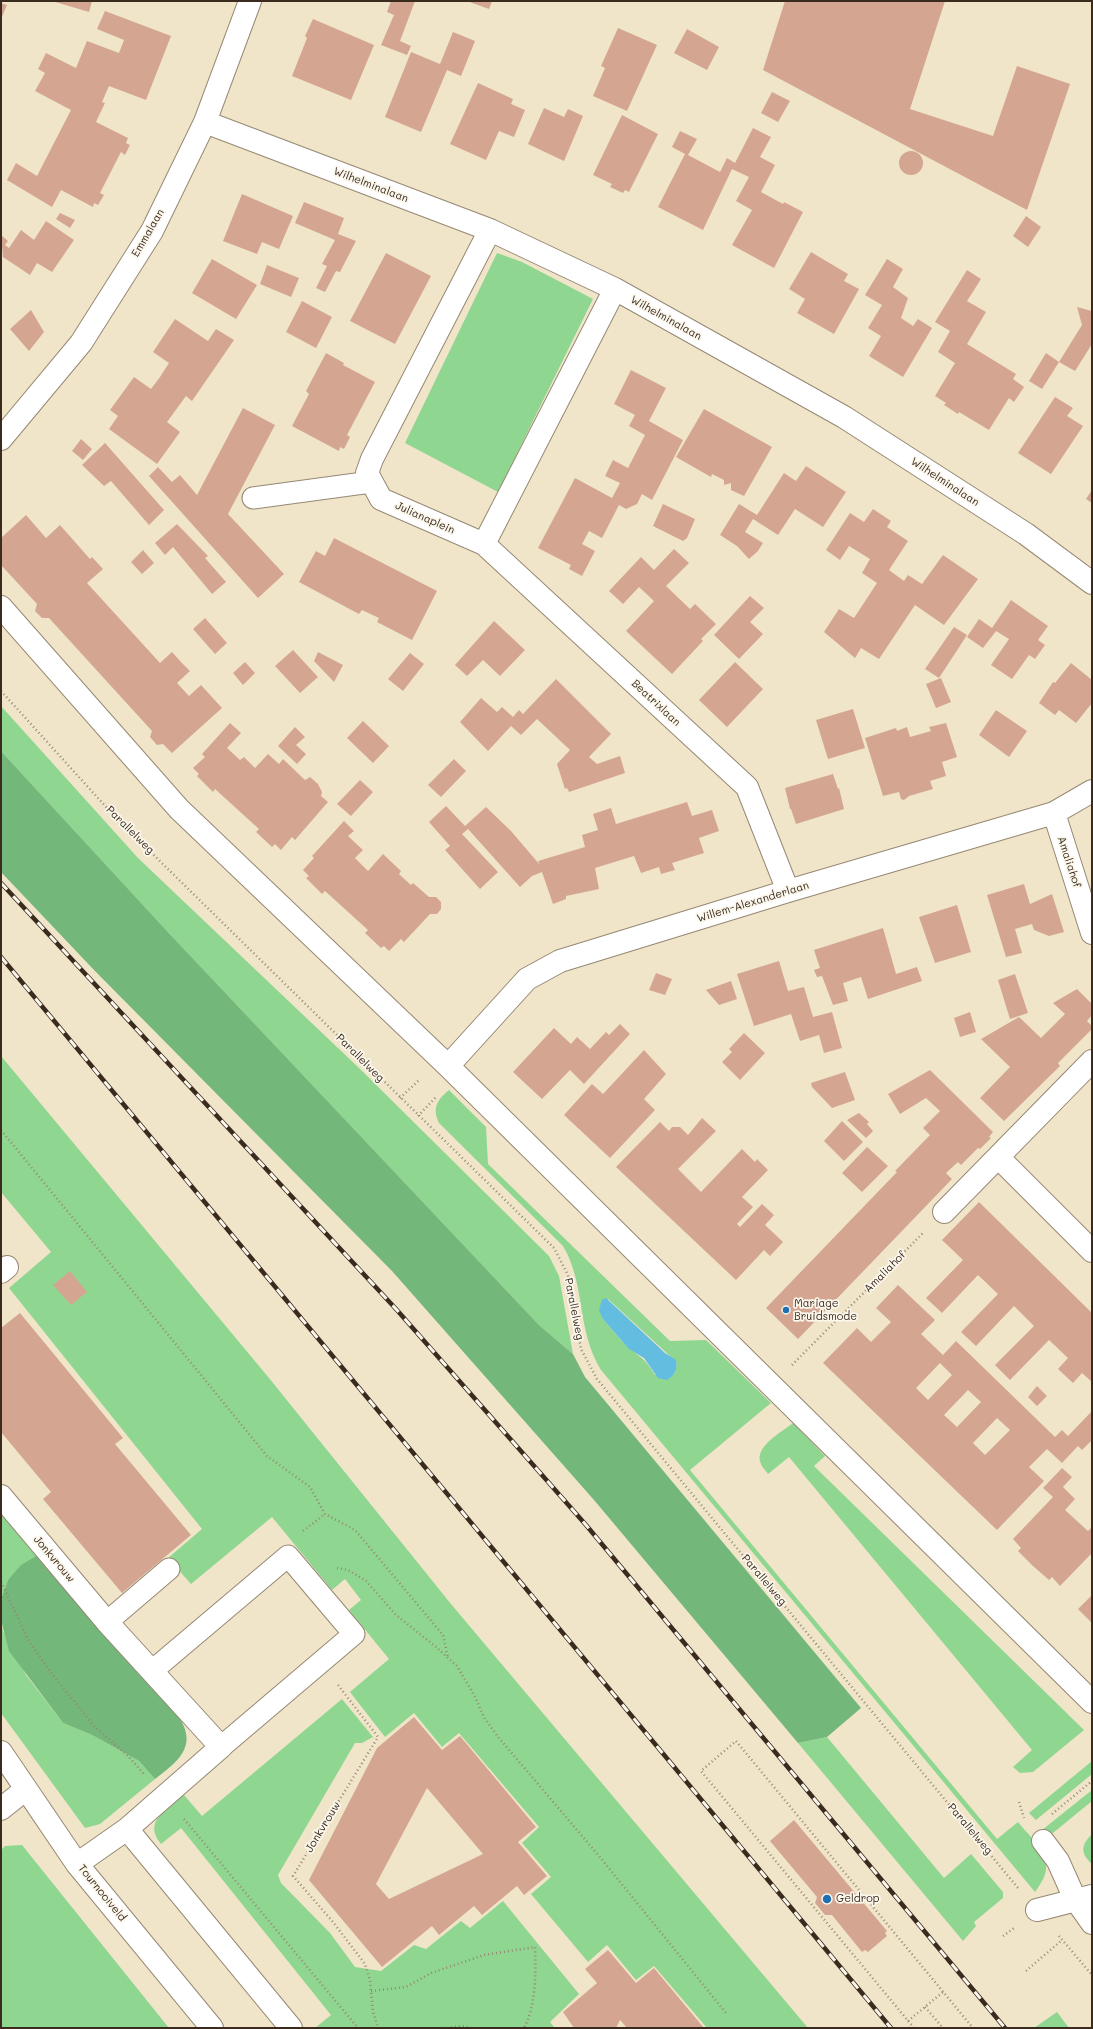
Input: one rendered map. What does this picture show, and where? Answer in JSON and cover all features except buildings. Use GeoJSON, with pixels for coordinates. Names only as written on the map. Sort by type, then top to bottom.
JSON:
{"type":"FeatureCollection","features":[{"type":"Feature","properties":{"kind":"street","name":"Emmalaan"},"geometry":{"type":"LineString","coordinates":[[1,439],[80,343],[152,231],[205,122],[250,1]]}},
{"type":"Feature","properties":{"kind":"street","name":"Wilhelminalaan"},"geometry":{"type":"LineString","coordinates":[[205,122],[490,230],[615,289],[844,417],[1026,534],[1092,583]]}},
{"type":"Feature","properties":{"kind":"street","name":"Julianaplein"},"geometry":{"type":"LineString","coordinates":[[484,544],[381,499],[367,473],[372,458],[490,230]]}},
{"type":"Feature","properties":{"kind":"street"},"geometry":{"type":"LineString","coordinates":[[484,544],[615,289]]}},
{"type":"Feature","properties":{"kind":"street","name":"Beatrixlaan"},"geometry":{"type":"LineString","coordinates":[[484,544],[747,787],[788,891]]}},
{"type":"Feature","properties":{"kind":"street"},"geometry":{"type":"LineString","coordinates":[[1,607],[179,809],[448,1066],[1092,1702]]}},
{"type":"Feature","properties":{"kind":"street","name":"Willem-Alexanderlaan"},"geometry":{"type":"LineString","coordinates":[[448,1066],[528,979],[560,961],[788,891],[1054,813],[1092,791]]}},
{"type":"Feature","properties":{"kind":"street","name":"Amaliahof"},"geometry":{"type":"LineString","coordinates":[[1054,813],[1092,933]]}},
{"type":"Feature","properties":{"kind":"street"},"geometry":{"type":"LineString","coordinates":[[944,1212],[999,1158],[1092,1061]]}},
{"type":"Feature","properties":{"kind":"street"},"geometry":{"type":"LineString","coordinates":[[999,1158],[1092,1250]]}},
{"type":"Feature","properties":{"kind":"street","name":"Jonkvrouw"},"geometry":{"type":"LineString","coordinates":[[1,1496],[107,1622],[221,1747]]}},
{"type":"Feature","properties":{"kind":"street"},"geometry":{"type":"LineString","coordinates":[[77,1864],[127,1829],[221,1747]]}},
{"type":"Feature","properties":{"kind":"street","name":"Tournooiveld"},"geometry":{"type":"LineString","coordinates":[[1,1752],[77,1864],[212,2028]]}},
{"type":"Feature","properties":{"kind":"street"},"geometry":{"type":"LineString","coordinates":[[1,1809],[26,1789]]}},
{"type":"Feature","properties":{"kind":"street"},"geometry":{"type":"LineString","coordinates":[[127,1829],[291,2028]]}},
{"type":"Feature","properties":{"kind":"street"},"geometry":{"type":"LineString","coordinates":[[1043,1841],[1084,1898],[1092,1923]]}},
{"type":"Feature","properties":{"kind":"street"},"geometry":{"type":"LineString","coordinates":[[1037,1910],[1084,1898]]}},
{"type":"Feature","properties":{"kind":"lane"},"geometry":{"type":"LineString","coordinates":[[253,498],[371,482]]}},
{"type":"Feature","properties":{"kind":"lane"},"geometry":{"type":"LineString","coordinates":[[152,1670],[288,1556],[354,1634],[221,1747]]}},
{"type":"Feature","properties":{"kind":"lane"},"geometry":{"type":"LineString","coordinates":[[107,1622],[169,1569]]}},
{"type":"Feature","properties":{"kind":"path","name":"Parallelweg"},"geometry":{"type":"LineString","coordinates":[[1,691],[116,818],[554,1248],[568,1275],[581,1349],[597,1379],[1092,1975]]}},
{"type":"Feature","properties":{"kind":"path"},"geometry":{"type":"LineString","coordinates":[[1,1130],[267,1456],[310,1487],[325,1514],[355,1530],[443,1635],[448,1658]]}},
{"type":"Feature","properties":{"kind":"path","name":"Amaliahof"},"geometry":{"type":"LineString","coordinates":[[772,1385],[944,1212]]}},
{"type":"Feature","properties":{"kind":"path"},"geometry":{"type":"LineString","coordinates":[[301,1533],[325,1514]]}},
{"type":"Feature","properties":{"kind":"path"},"geometry":{"type":"LineString","coordinates":[[306,1577],[324,1568],[348,1570],[366,1581],[396,1616],[457,1666],[474,1694],[485,1719],[499,1738],[604,1862],[726,2013]]}},
{"type":"Feature","properties":{"kind":"path","name":"Jonkvrouw"},"geometry":{"type":"LineString","coordinates":[[320,1663],[378,1737],[293,1876],[333,1922],[365,1964],[371,1991],[373,2012],[378,2028]]}},
{"type":"Feature","properties":{"kind":"path"},"geometry":{"type":"LineString","coordinates":[[914,2028],[701,1771],[736,1741],[973,2028]]}},
{"type":"Feature","properties":{"kind":"path"},"geometry":{"type":"LineString","coordinates":[[1051,1815],[1092,1781]]}},
{"type":"Feature","properties":{"kind":"path"},"geometry":{"type":"LineString","coordinates":[[1026,1971],[1062,1940]]}},
{"type":"Feature","properties":{"kind":"path"},"geometry":{"type":"LineString","coordinates":[[371,1991],[406,1987],[431,1973],[484,1954],[535,1947],[536,1967],[530,2018],[524,2028]]}},
{"type":"Feature","properties":{"kind":"path"},"geometry":{"type":"LineString","coordinates":[[908,2021],[943,1992]]}},
{"type":"Feature","properties":{"kind":"path"},"geometry":{"type":"LineString","coordinates":[[925,2007],[943,2028]]}},
{"type":"Feature","properties":{"kind":"path"},"geometry":{"type":"LineString","coordinates":[[447,2028],[462,2026],[471,2028]]}},
{"type":"Feature","properties":{"kind":"green space"},"geometry":{"type":"Polygon","coordinates":[[[497,253],[522,262],[593,299],[498,492],[405,443],[497,253]]]}},
{"type":"Feature","properties":{"kind":"green space"},"geometry":{"type":"Polygon","coordinates":[[[1,706],[138,858],[359,1068],[549,1256],[559,1276],[573,1354],[539,1325],[166,930],[1,751],[1,706]]]}},
{"type":"Feature","properties":{"kind":"green space"},"geometry":{"type":"Polygon","coordinates":[[[1,751],[166,930],[539,1325],[573,1354],[585,1377],[861,1708],[827,1737],[798,1743],[594,1500],[392,1271],[94,970],[1,872],[1,751]]]}},
{"type":"Feature","properties":{"kind":"green space"},"geometry":{"type":"Polygon","coordinates":[[[1,1056],[269,1378],[451,1604],[808,2028],[707,2028],[654,1966],[636,1980],[607,1945],[588,1962],[531,1894],[551,1877],[522,1843],[539,1827],[459,1733],[442,1747],[414,1713],[385,1737],[350,1692],[389,1659],[349,1610],[361,1600],[345,1579],[332,1590],[272,1517],[191,1584],[168,1558],[202,1529],[9,1288],[51,1252],[1,1192],[1,1056]]]}},
{"type":"Feature","properties":{"kind":"green space"},"geometry":{"type":"Polygon","coordinates":[[[449,1090],[486,1127],[488,1164],[670,1341],[706,1340],[771,1403],[690,1470],[997,1839],[1018,1822],[1032,1838],[1041,1850],[1046,1863],[1046,1870],[1042,1882],[1035,1892],[601,1370],[588,1339],[575,1276],[563,1246],[439,1123],[436,1113],[437,1105],[441,1097],[449,1090]],[[608,1299],[603,1319],[625,1345],[646,1362],[655,1375],[675,1373],[677,1364],[608,1299]]]}},
{"type":"Feature","properties":{"kind":"green space"},"geometry":{"type":"Polygon","coordinates":[[[793,1423],[825,1456],[814,1466],[1084,1730],[1033,1772],[1020,1773],[1013,1767],[1032,1750],[789,1457],[768,1474],[762,1466],[760,1458],[761,1452],[765,1446],[776,1435],[793,1423]]]}},
{"type":"Feature","properties":{"kind":"green space"},"geometry":{"type":"Polygon","coordinates":[[[1,1510],[38,1555],[8,1580],[1,1599],[1,1510]]]}},
{"type":"Feature","properties":{"kind":"green space"},"geometry":{"type":"Polygon","coordinates":[[[38,1555],[136,1671],[179,1717],[184,1728],[186,1745],[178,1759],[155,1779],[139,1761],[92,1735],[63,1723],[9,1651],[1,1620],[1,1599],[8,1580],[21,1565],[38,1555]]]}},
{"type":"Feature","properties":{"kind":"green space"},"geometry":{"type":"Polygon","coordinates":[[[1,1620],[3,1631],[26,1675],[63,1723],[92,1735],[139,1761],[155,1779],[100,1824],[85,1828],[1,1713],[1,1620]]]}},
{"type":"Feature","properties":{"kind":"green space"},"geometry":{"type":"Polygon","coordinates":[[[342,1699],[373,1737],[362,1743],[355,1743],[278,1875],[281,1883],[330,1933],[355,1967],[381,1971],[414,1945],[426,1949],[461,1921],[470,1928],[503,1901],[579,1994],[550,2022],[555,2028],[315,2028],[331,2015],[181,1828],[161,1844],[154,1829],[159,1816],[171,1805],[184,1795],[202,1816],[342,1699]]]}},
{"type":"Feature","properties":{"kind":"green space"},"geometry":{"type":"Polygon","coordinates":[[[827,1737],[944,1878],[971,1854],[1003,1892],[1003,1898],[974,1922],[976,1926],[963,1941],[798,1743],[827,1737]]]}},
{"type":"Feature","properties":{"kind":"green space"},"geometry":{"type":"Polygon","coordinates":[[[1092,1761],[1092,1774],[1036,1820],[1029,1813],[1092,1761]]]}},
{"type":"Feature","properties":{"kind":"green space"},"geometry":{"type":"Polygon","coordinates":[[[1092,1790],[1092,1801],[1048,1837],[1042,1830],[1092,1790]]]}},
{"type":"Feature","properties":{"kind":"green space"},"geometry":{"type":"Polygon","coordinates":[[[1092,1834],[1092,1864],[1085,1856],[1083,1849],[1088,1838],[1092,1834]]]}},
{"type":"Feature","properties":{"kind":"green space"},"geometry":{"type":"Polygon","coordinates":[[[22,1845],[169,2028],[1,2028],[1,1850],[5,1846],[22,1845]]]}},
{"type":"Feature","properties":{"kind":"green space"},"geometry":{"type":"Polygon","coordinates":[[[1057,2012],[1069,2028],[1034,2028],[1057,2012]]]}},
{"type":"Feature","properties":{"kind":"water"},"geometry":{"type":"Polygon","coordinates":[[[606,1298],[665,1353],[676,1360],[676,1369],[670,1378],[667,1380],[658,1378],[644,1358],[629,1349],[603,1319],[599,1310],[602,1300],[606,1298]]]}},
{"type":"Feature","properties":{"kind":"railway"},"geometry":{"type":"LineString","coordinates":[[1,883],[396,1309],[586,1525],[1005,2028]]}},
{"type":"Feature","properties":{"kind":"railway"},"geometry":{"type":"LineString","coordinates":[[1,957],[891,2028]]}},
{"type":"Feature","properties":{"kind":"place","name":"Mariage Bruidsmode"},"geometry":{"type":"Point","coordinates":[786,1310]}},
{"type":"Feature","properties":{"kind":"place","name":"Geldrop"},"geometry":{"type":"Point","coordinates":[827,1899]}}]}
